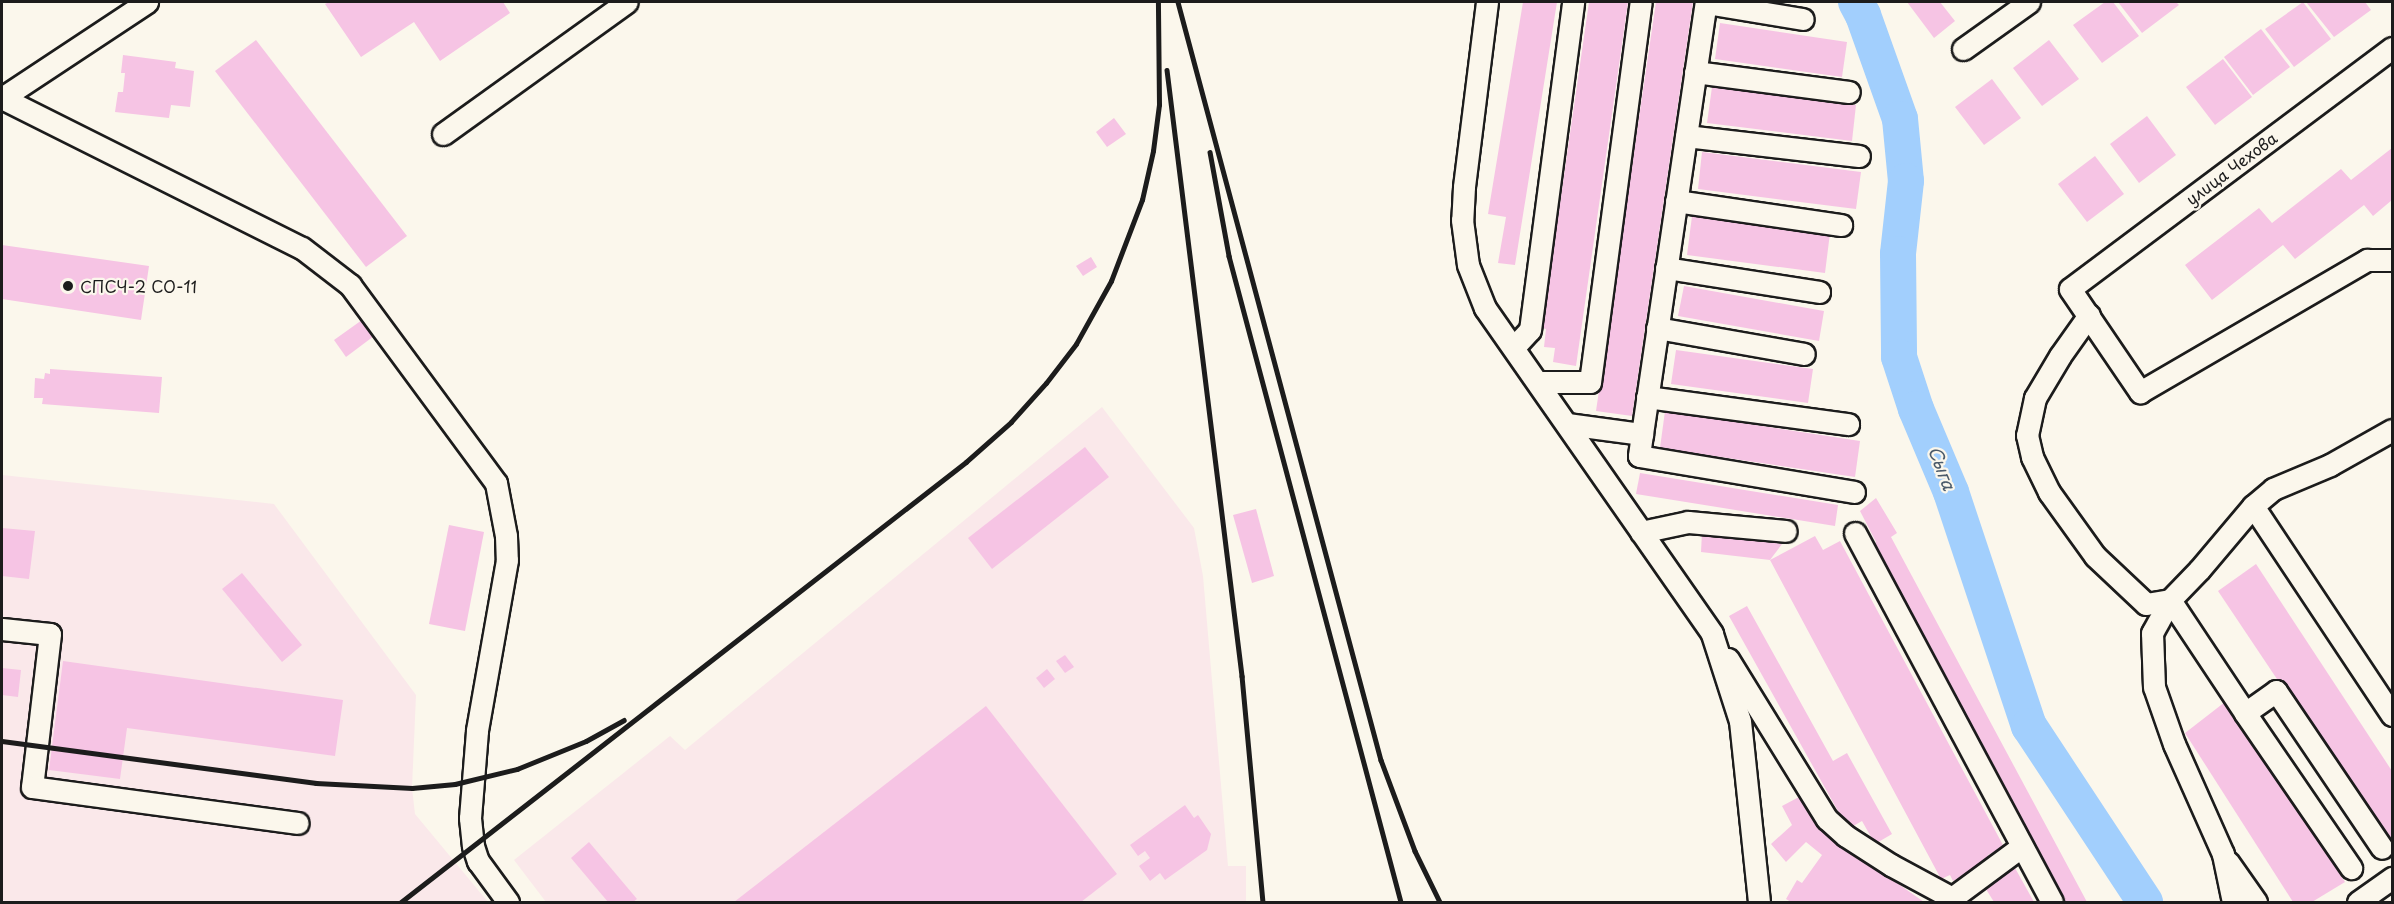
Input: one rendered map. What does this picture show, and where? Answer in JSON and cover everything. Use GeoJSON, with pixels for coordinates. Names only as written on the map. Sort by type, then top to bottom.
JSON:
{"type":"FeatureCollection","features":[{"type":"Feature","properties":{"kind":"street"},"geometry":{"type":"LineString","coordinates":[[147,2],[2,98],[302,248],[350,285],[496,483],[506,536],[507,560],[477,731],[470,818],[473,846],[478,861],[508,903]]}},
{"type":"Feature","properties":{"kind":"street"},"geometry":{"type":"LineString","coordinates":[[443,134],[627,2]]}},
{"type":"Feature","properties":{"kind":"street"},"geometry":{"type":"LineString","coordinates":[[1487,2],[1464,186],[1462,220],[1468,266],[1485,308],[1712,634],[1796,764],[1827,819],[1846,836],[1890,865],[1952,898],[2021,848]]}},
{"type":"Feature","properties":{"kind":"street"},"geometry":{"type":"LineString","coordinates":[[1514,347],[1530,330],[1573,2]]}},
{"type":"Feature","properties":{"kind":"street"},"geometry":{"type":"LineString","coordinates":[[1538,382],[1590,382],[1641,2]]}},
{"type":"Feature","properties":{"kind":"street"},"geometry":{"type":"LineString","coordinates":[[1803,19],[1706,2],[1639,456],[1854,492]]}},
{"type":"Feature","properties":{"kind":"street"},"geometry":{"type":"LineString","coordinates":[[1963,49],[2029,2]]}},
{"type":"Feature","properties":{"kind":"street","name":"улица Чехова"},"geometry":{"type":"LineString","coordinates":[[2089,315],[2070,289],[2392,48]]}},
{"type":"Feature","properties":{"kind":"street"},"geometry":{"type":"LineString","coordinates":[[1695,72],[1849,92]]}},
{"type":"Feature","properties":{"kind":"street"},"geometry":{"type":"LineString","coordinates":[[1686,136],[1859,156]]}},
{"type":"Feature","properties":{"kind":"street"},"geometry":{"type":"LineString","coordinates":[[1676,201],[1841,225]]}},
{"type":"Feature","properties":{"kind":"street"},"geometry":{"type":"LineString","coordinates":[[2170,600],[2146,604],[2095,556],[2049,492],[2032,457],[2027,435],[2035,398],[2060,356],[2089,315],[2140,392],[2367,260],[2392,260]]}},
{"type":"Feature","properties":{"kind":"street"},"geometry":{"type":"LineString","coordinates":[[1666,268],[1819,292]]}},
{"type":"Feature","properties":{"kind":"street"},"geometry":{"type":"LineString","coordinates":[[1657,328],[1804,354]]}},
{"type":"Feature","properties":{"kind":"street"},"geometry":{"type":"LineString","coordinates":[[1647,397],[1848,424]]}},
{"type":"Feature","properties":{"kind":"street"},"geometry":{"type":"LineString","coordinates":[[1567,424],[1642,434]]}},
{"type":"Feature","properties":{"kind":"street"},"geometry":{"type":"LineString","coordinates":[[2256,903],[2223,854],[2174,744],[2154,687],[2152,633],[2170,600],[2199,570],[2253,506],[2273,489],[2330,465],[2392,430]]}},
{"type":"Feature","properties":{"kind":"street"},"geometry":{"type":"LineString","coordinates":[[2253,506],[2392,716]]}},
{"type":"Feature","properties":{"kind":"street"},"geometry":{"type":"LineString","coordinates":[[1641,532],[1688,522],[1786,531]]}},
{"type":"Feature","properties":{"kind":"street"},"geometry":{"type":"LineString","coordinates":[[1854,533],[2052,903]]}},
{"type":"Feature","properties":{"kind":"street"},"geometry":{"type":"LineString","coordinates":[[2170,600],[2350,868]]}},
{"type":"Feature","properties":{"kind":"street"},"geometry":{"type":"LineString","coordinates":[[2,629],[50,634],[32,787],[298,822]]}},
{"type":"Feature","properties":{"kind":"street"},"geometry":{"type":"LineString","coordinates":[[1712,634],[1740,721],[1760,903]]}},
{"type":"Feature","properties":{"kind":"street"},"geometry":{"type":"LineString","coordinates":[[2245,712],[2276,691],[2382,848]]}},
{"type":"Feature","properties":{"kind":"street"},"geometry":{"type":"LineString","coordinates":[[2223,854],[2233,903]]}},
{"type":"Feature","properties":{"kind":"street"},"geometry":{"type":"LineString","coordinates":[[2359,902],[2392,878]]}},
{"type":"Feature","properties":{"kind":"shaded area"},"geometry":{"type":"Polygon","coordinates":[[[1102,407],[1194,528],[1203,576],[1228,866],[1246,866],[1246,902],[546,902],[514,860],[670,736],[685,750],[1102,407]]]}},
{"type":"Feature","properties":{"kind":"shaded area"},"geometry":{"type":"Polygon","coordinates":[[[2,475],[274,504],[416,695],[412,788],[415,814],[488,902],[2,902],[2,475]]]}},
{"type":"Feature","properties":{"kind":"building"},"geometry":{"type":"Polygon","coordinates":[[[329,2],[503,2],[510,13],[440,61],[414,22],[361,57],[325,4],[329,2]]]}},
{"type":"Feature","properties":{"kind":"building"},"geometry":{"type":"Polygon","coordinates":[[[1523,2],[1557,2],[1515,265],[1498,263],[1506,217],[1488,214],[1523,2]]]}},
{"type":"Feature","properties":{"kind":"building"},"geometry":{"type":"Polygon","coordinates":[[[1589,2],[1628,2],[1576,366],[1553,362],[1555,348],[1544,347],[1546,329],[1542,328],[1589,2]]]}},
{"type":"Feature","properties":{"kind":"building"},"geometry":{"type":"Polygon","coordinates":[[[1656,2],[1693,2],[1632,416],[1596,411],[1656,2]]]}},
{"type":"Feature","properties":{"kind":"building"},"geometry":{"type":"Polygon","coordinates":[[[1907,2],[1940,2],[1955,21],[1934,38],[1907,2]]]}},
{"type":"Feature","properties":{"kind":"building"},"geometry":{"type":"Polygon","coordinates":[[[2105,2],[2113,2],[2139,36],[2102,63],[2073,25],[2105,2]]]}},
{"type":"Feature","properties":{"kind":"building"},"geometry":{"type":"Polygon","coordinates":[[[2118,2],[2176,2],[2179,5],[2142,33],[2118,2]]]}},
{"type":"Feature","properties":{"kind":"building"},"geometry":{"type":"Polygon","coordinates":[[[2303,2],[2331,39],[2294,67],[2265,29],[2303,2]]]}},
{"type":"Feature","properties":{"kind":"building"},"geometry":{"type":"Polygon","coordinates":[[[2306,2],[2365,2],[2371,10],[2334,37],[2306,2]]]}},
{"type":"Feature","properties":{"kind":"building"},"geometry":{"type":"Polygon","coordinates":[[[1720,23],[1847,42],[1842,77],[1715,59],[1720,23]]]}},
{"type":"Feature","properties":{"kind":"building"},"geometry":{"type":"Polygon","coordinates":[[[2261,29],[2290,67],[2253,95],[2224,57],[2261,29]]]}},
{"type":"Feature","properties":{"kind":"building"},"geometry":{"type":"Polygon","coordinates":[[[256,40],[407,236],[366,267],[215,71],[256,40]]]}},
{"type":"Feature","properties":{"kind":"building"},"geometry":{"type":"Polygon","coordinates":[[[2049,40],[2079,79],[2042,106],[2013,68],[2049,40]]]}},
{"type":"Feature","properties":{"kind":"building"},"geometry":{"type":"Polygon","coordinates":[[[123,55],[176,62],[175,68],[194,71],[190,107],[171,105],[169,118],[115,112],[118,92],[123,92],[125,73],[121,73],[123,55]]]}},
{"type":"Feature","properties":{"kind":"building"},"geometry":{"type":"Polygon","coordinates":[[[2223,59],[2252,97],[2215,125],[2186,87],[2223,59]]]}},
{"type":"Feature","properties":{"kind":"building"},"geometry":{"type":"Polygon","coordinates":[[[1992,79],[2021,118],[1984,145],[1955,107],[1992,79]]]}},
{"type":"Feature","properties":{"kind":"building"},"geometry":{"type":"Polygon","coordinates":[[[1712,87],[1856,105],[1852,141],[1707,123],[1712,87]]]}},
{"type":"Feature","properties":{"kind":"building"},"geometry":{"type":"Polygon","coordinates":[[[2147,116],[2176,155],[2139,183],[2110,144],[2147,116]]]}},
{"type":"Feature","properties":{"kind":"building"},"geometry":{"type":"Polygon","coordinates":[[[1114,118],[1126,134],[1107,147],[1096,132],[1114,118]]]}},
{"type":"Feature","properties":{"kind":"building"},"geometry":{"type":"Polygon","coordinates":[[[2392,148],[2392,200],[2373,216],[2364,205],[2295,259],[2283,245],[2212,300],[2185,265],[2259,208],[2272,223],[2341,169],[2351,180],[2392,148]]]}},
{"type":"Feature","properties":{"kind":"building"},"geometry":{"type":"Polygon","coordinates":[[[1702,152],[1861,172],[1856,209],[1698,189],[1702,152]]]}},
{"type":"Feature","properties":{"kind":"building"},"geometry":{"type":"Polygon","coordinates":[[[2095,156],[2124,194],[2087,222],[2058,184],[2095,156]]]}},
{"type":"Feature","properties":{"kind":"building"},"geometry":{"type":"Polygon","coordinates":[[[1692,216],[1830,233],[1825,273],[1687,255],[1692,216]]]}},
{"type":"Feature","properties":{"kind":"building"},"geometry":{"type":"Polygon","coordinates":[[[2,245],[149,266],[141,320],[2,299],[2,245]]]}},
{"type":"Feature","properties":{"kind":"building"},"geometry":{"type":"Polygon","coordinates":[[[1091,257],[1097,267],[1083,276],[1076,266],[1091,257]]]}},
{"type":"Feature","properties":{"kind":"building"},"geometry":{"type":"Polygon","coordinates":[[[1684,286],[1824,311],[1819,341],[1678,316],[1684,286]]]}},
{"type":"Feature","properties":{"kind":"building"},"geometry":{"type":"Polygon","coordinates":[[[362,320],[374,336],[346,357],[334,340],[362,320]]]}},
{"type":"Feature","properties":{"kind":"building"},"geometry":{"type":"Polygon","coordinates":[[[1676,350],[1813,369],[1808,403],[1671,384],[1676,350]]]}},
{"type":"Feature","properties":{"kind":"building"},"geometry":{"type":"Polygon","coordinates":[[[50,369],[162,377],[159,413],[42,404],[43,398],[34,398],[35,378],[44,379],[45,373],[50,374],[50,369]]]}},
{"type":"Feature","properties":{"kind":"building"},"geometry":{"type":"Polygon","coordinates":[[[1665,411],[1860,441],[1855,477],[1660,448],[1665,411]]]}},
{"type":"Feature","properties":{"kind":"building"},"geometry":{"type":"Polygon","coordinates":[[[1085,447],[1109,477],[992,569],[968,538],[1085,447]]]}},
{"type":"Feature","properties":{"kind":"building"},"geometry":{"type":"Polygon","coordinates":[[[1640,473],[1838,505],[1835,526],[1636,494],[1640,473]]]}},
{"type":"Feature","properties":{"kind":"building"},"geometry":{"type":"Polygon","coordinates":[[[1876,498],[1897,533],[1891,537],[2087,902],[2063,902],[1871,546],[1876,542],[1860,511],[1876,498]]]}},
{"type":"Feature","properties":{"kind":"building"},"geometry":{"type":"Polygon","coordinates":[[[1256,509],[1274,576],[1252,583],[1233,515],[1256,509]]]}},
{"type":"Feature","properties":{"kind":"building"},"geometry":{"type":"Polygon","coordinates":[[[449,525],[484,532],[465,631],[429,624],[449,525]]]}},
{"type":"Feature","properties":{"kind":"building"},"geometry":{"type":"Polygon","coordinates":[[[2,528],[35,531],[29,579],[2,576],[2,528]]]}},
{"type":"Feature","properties":{"kind":"building"},"geometry":{"type":"Polygon","coordinates":[[[1702,532],[1782,544],[1770,560],[1701,552],[1702,532]]]}},
{"type":"Feature","properties":{"kind":"building"},"geometry":{"type":"Polygon","coordinates":[[[1815,536],[1823,550],[1840,541],[2004,847],[1988,855],[1991,861],[1953,881],[1950,875],[1941,879],[1770,560],[1815,536]]]}},
{"type":"Feature","properties":{"kind":"building"},"geometry":{"type":"Polygon","coordinates":[[[2256,564],[2392,771],[2392,851],[2218,591],[2256,564]]]}},
{"type":"Feature","properties":{"kind":"building"},"geometry":{"type":"Polygon","coordinates":[[[242,573],[302,645],[282,662],[222,589],[242,573]]]}},
{"type":"Feature","properties":{"kind":"building"},"geometry":{"type":"Polygon","coordinates":[[[1747,606],[1833,761],[1847,753],[1892,834],[1875,844],[1862,821],[1848,829],[1729,616],[1747,606]]]}},
{"type":"Feature","properties":{"kind":"building"},"geometry":{"type":"Polygon","coordinates":[[[1065,655],[1074,667],[1065,673],[1056,661],[1065,655]]]}},
{"type":"Feature","properties":{"kind":"building"},"geometry":{"type":"Polygon","coordinates":[[[63,661],[343,700],[335,756],[127,728],[120,779],[49,770],[63,661]]]}},
{"type":"Feature","properties":{"kind":"building"},"geometry":{"type":"Polygon","coordinates":[[[2,668],[21,670],[18,697],[2,695],[2,668]]]}},
{"type":"Feature","properties":{"kind":"building"},"geometry":{"type":"Polygon","coordinates":[[[1047,669],[1055,679],[1044,688],[1036,678],[1047,669]]]}},
{"type":"Feature","properties":{"kind":"building"},"geometry":{"type":"Polygon","coordinates":[[[2225,702],[2345,882],[2312,902],[2293,902],[2185,733],[2225,702]]]}},
{"type":"Feature","properties":{"kind":"building"},"geometry":{"type":"Polygon","coordinates":[[[986,706],[1117,874],[1081,902],[734,902],[986,706]]]}},
{"type":"Feature","properties":{"kind":"building"},"geometry":{"type":"Polygon","coordinates":[[[1799,797],[1816,826],[1924,902],[1791,902],[1786,899],[1797,880],[1802,883],[1822,855],[1806,842],[1786,862],[1771,844],[1792,825],[1782,806],[1799,797]]]}},
{"type":"Feature","properties":{"kind":"building"},"geometry":{"type":"Polygon","coordinates":[[[1185,805],[1194,818],[1198,815],[1211,834],[1207,850],[1165,880],[1160,873],[1150,881],[1139,866],[1150,858],[1145,851],[1138,856],[1130,845],[1185,805]]]}},
{"type":"Feature","properties":{"kind":"building"},"geometry":{"type":"Polygon","coordinates":[[[589,842],[637,899],[633,902],[608,902],[571,858],[589,842]]]}},
{"type":"Feature","properties":{"kind":"building"},"geometry":{"type":"Polygon","coordinates":[[[2015,868],[2034,902],[1994,902],[1984,886],[2015,868]]]}},
{"type":"Feature","properties":{"kind":"waterway","name":"Сыга"},"geometry":{"type":"LineString","coordinates":[[1856,2],[1863,15],[1900,119],[1906,181],[1898,254],[1899,357],[1916,409],[1951,492],[2029,726],[2145,902]]}},
{"type":"Feature","properties":{"kind":"railway"},"geometry":{"type":"LineString","coordinates":[[401,902],[966,462],[1011,422],[1046,383],[1076,344],[1111,281],[1142,200],[1153,151],[1159,105],[1158,2]]}},
{"type":"Feature","properties":{"kind":"railway"},"geometry":{"type":"LineString","coordinates":[[1178,2],[1381,760],[1415,851],[1440,902]]}},
{"type":"Feature","properties":{"kind":"railway"},"geometry":{"type":"LineString","coordinates":[[1167,70],[1242,676],[1263,902]]}},
{"type":"Feature","properties":{"kind":"railway"},"geometry":{"type":"LineString","coordinates":[[1210,152],[1229,256],[1401,902]]}},
{"type":"Feature","properties":{"kind":"railway"},"geometry":{"type":"LineString","coordinates":[[2,741],[316,783],[412,788],[455,784],[517,769],[586,741],[624,720]]}},
{"type":"Feature","properties":{"kind":"place","name":"СПСЧ-2 СО-11"},"geometry":{"type":"Point","coordinates":[68,286]}}]}
